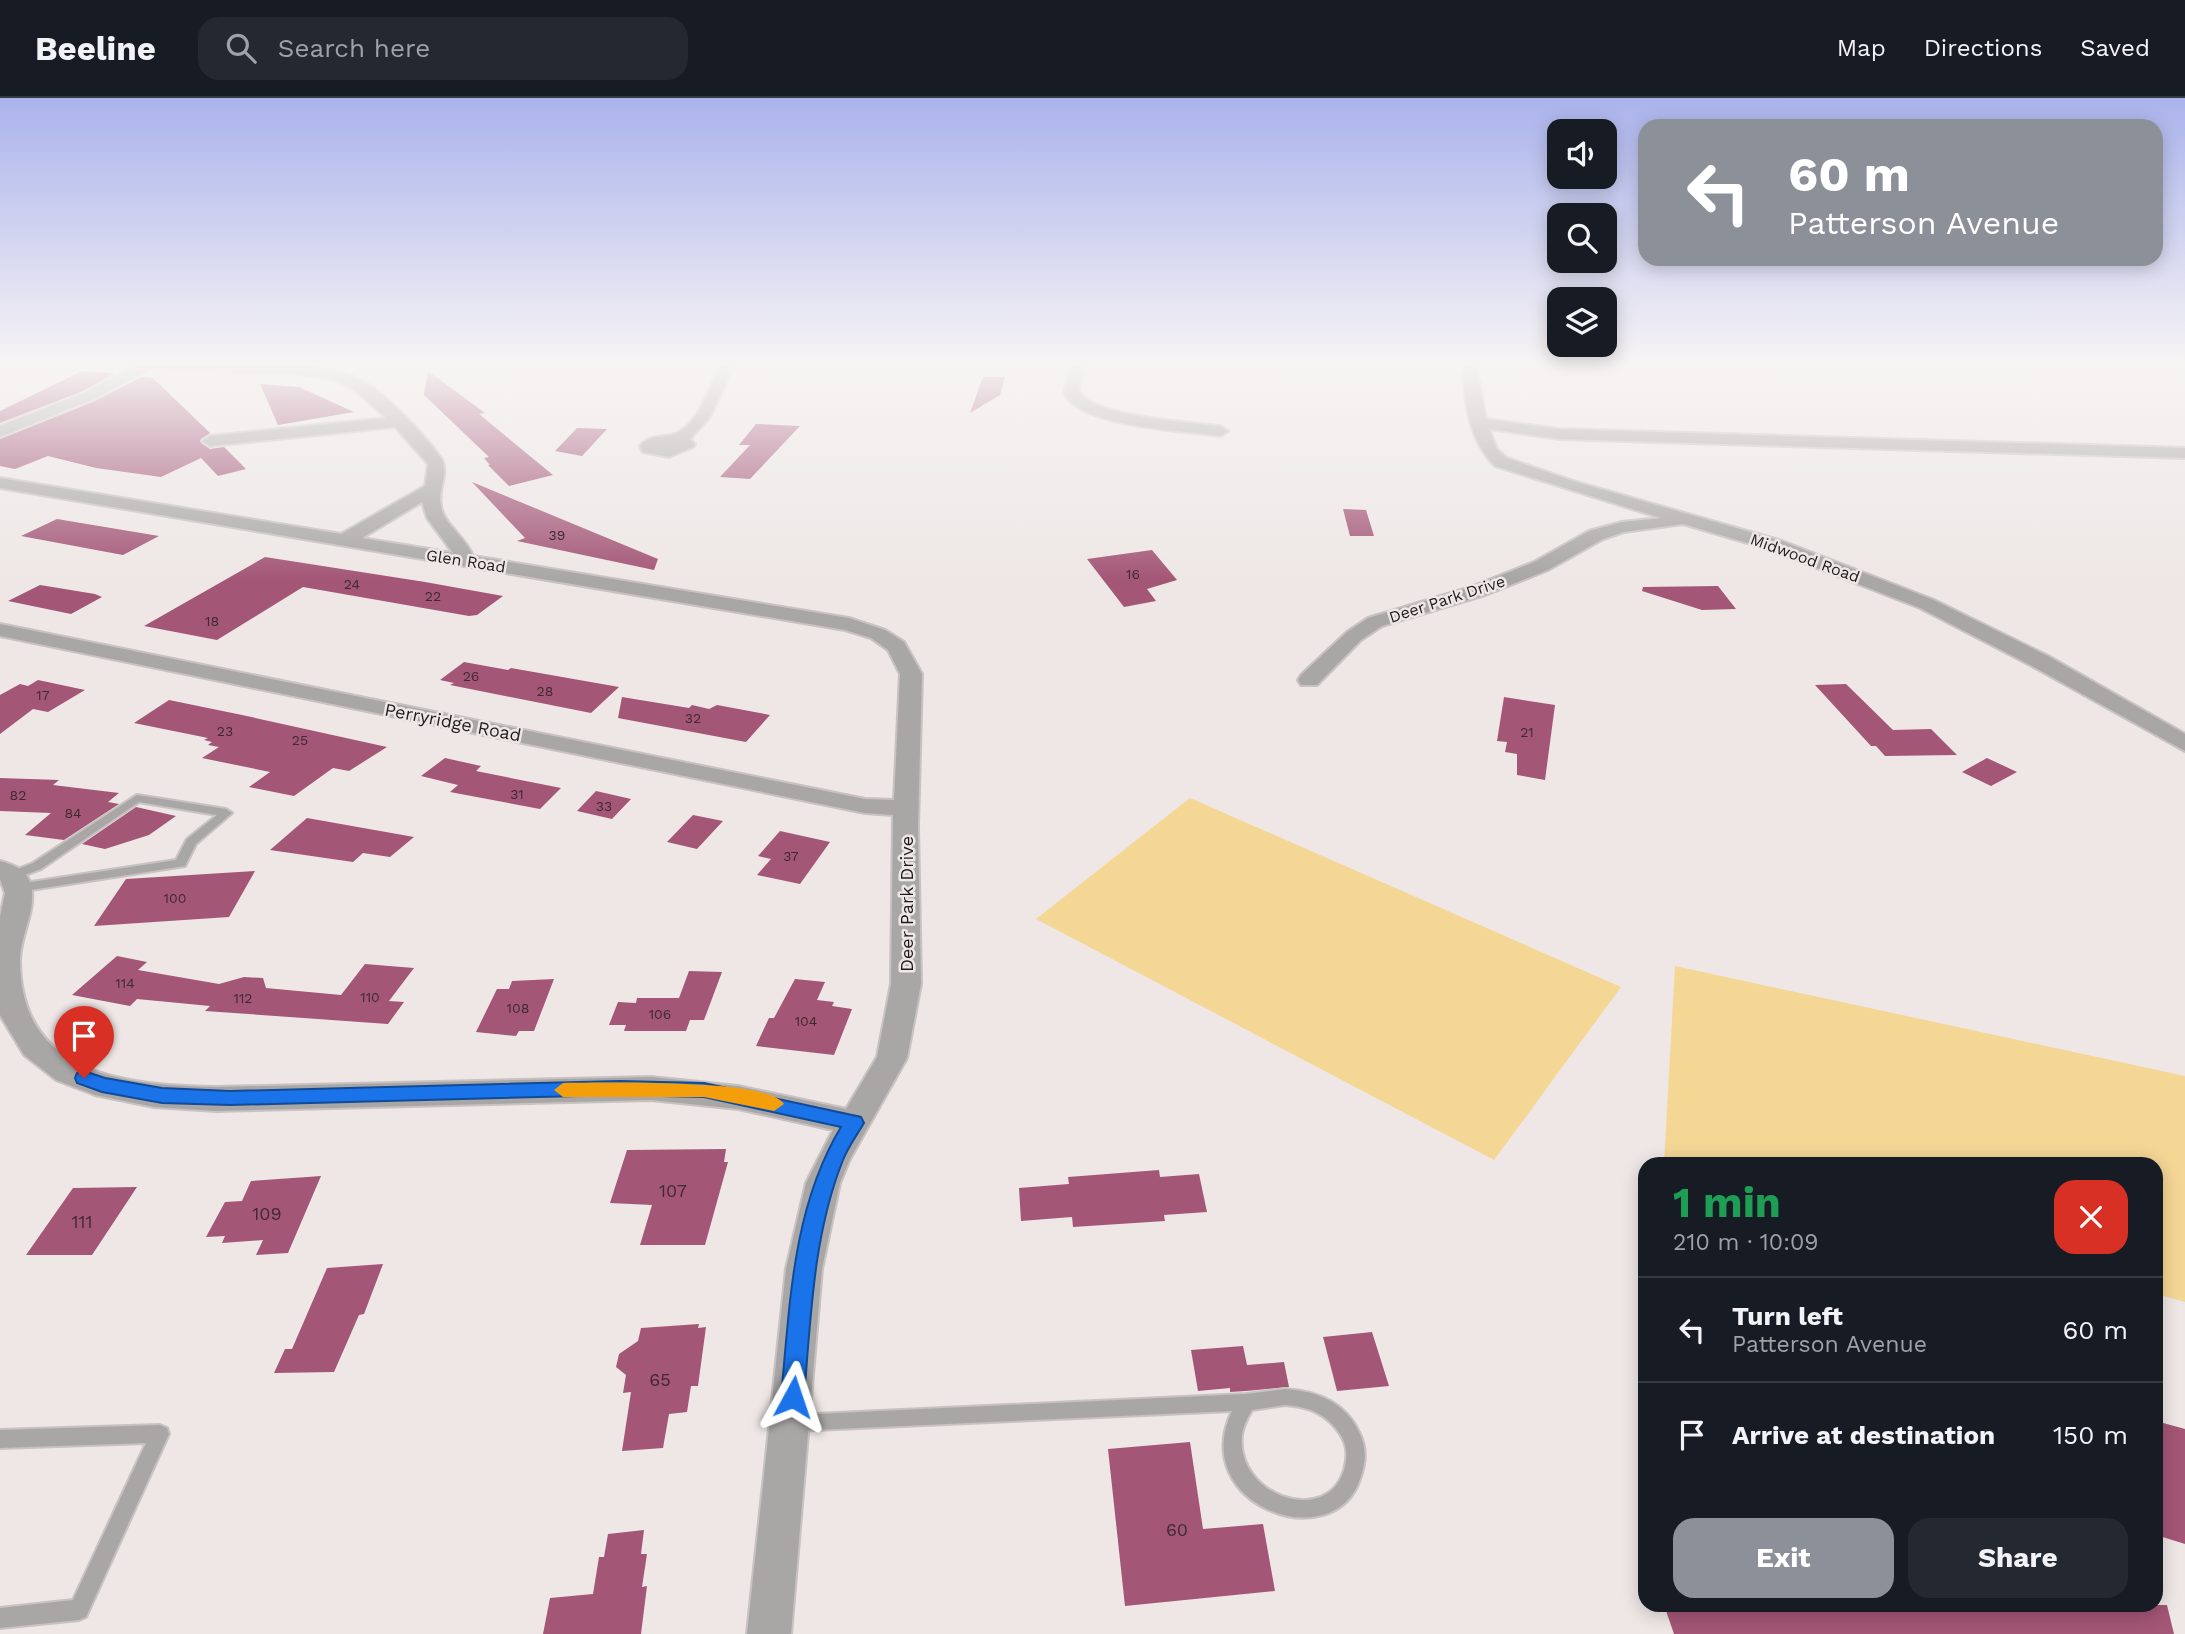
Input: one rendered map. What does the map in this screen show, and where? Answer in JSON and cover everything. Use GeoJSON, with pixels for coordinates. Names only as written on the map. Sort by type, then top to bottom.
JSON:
{"type":"FeatureCollection","features":[{"type":"Feature","properties":{"kind":"street"},"geometry":{"type":"LineString","coordinates":[[210,442],[259,437]]}},
{"type":"Feature","properties":{"kind":"street"},"geometry":{"type":"LineString","coordinates":[[412,437],[431,454],[437,473],[430,490],[433,510],[444,528],[463,547],[465,559]]}},
{"type":"Feature","properties":{"kind":"street"},"geometry":{"type":"LineString","coordinates":[[1484,437],[1490,451],[1506,464],[1516,456],[1522,437]]}},
{"type":"Feature","properties":{"kind":"street"},"geometry":{"type":"LineString","coordinates":[[1671,437],[2185,453]]}},
{"type":"Feature","properties":{"kind":"street","name":"Midwood Road"},"geometry":{"type":"LineString","coordinates":[[1506,464],[1567,485],[1775,545],[1927,604],[2051,667],[2185,744]]}},
{"type":"Feature","properties":{"kind":"street","name":"Glen Road"},"geometry":{"type":"LineString","coordinates":[[0,483],[341,542],[465,559],[538,574],[849,624],[878,634],[897,646],[911,674]]}},
{"type":"Feature","properties":{"kind":"street"},"geometry":{"type":"LineString","coordinates":[[1567,485],[1591,520]]}},
{"type":"Feature","properties":{"kind":"street"},"geometry":{"type":"LineString","coordinates":[[341,542],[430,490]]}},
{"type":"Feature","properties":{"kind":"street","name":"Deer Park Drive"},"geometry":{"type":"LineString","coordinates":[[1310,680],[1354,636],[1375,622],[1478,591],[1541,566],[1591,520],[1638,525],[1694,522]]}},
{"type":"Feature","properties":{"kind":"street","name":"Perryridge Road"},"geometry":{"type":"LineString","coordinates":[[0,630],[865,806],[906,808]]}},
{"type":"Feature","properties":{"kind":"street","name":"Deer Park Drive"},"geometry":{"type":"LineString","coordinates":[[769,1634],[804,1269],[823,1183],[834,1157],[887,1068],[899,1034],[906,984],[906,808],[911,674]]}},
{"type":"Feature","properties":{"kind":"street"},"geometry":{"type":"LineString","coordinates":[[11,877],[18,906],[8,935],[8,1002],[19,1025],[38,1050],[66,1071],[102,1085],[162,1096],[230,1098],[620,1088],[704,1090],[854,1123]]}},
{"type":"Feature","properties":{"kind":"lane"},"geometry":{"type":"LineString","coordinates":[[137,798],[226,813],[191,842],[181,863],[11,877],[37,866],[137,798]]}},
{"type":"Feature","properties":{"kind":"lane"},"geometry":{"type":"LineString","coordinates":[[790,1423],[1307,1398],[1326,1404],[1341,1418],[1352,1435],[1357,1453],[1355,1472],[1346,1489],[1332,1501],[1312,1509],[1291,1510],[1269,1502],[1251,1490],[1238,1472],[1232,1453],[1232,1434],[1246,1402]]}},
{"type":"Feature","properties":{"kind":"lane"},"geometry":{"type":"LineString","coordinates":[[0,1439],[160,1434],[79,1610],[0,1618]]}},
{"type":"Feature","properties":{"kind":"shaded area"},"geometry":{"type":"Polygon","coordinates":[[[1190,798],[1621,987],[1494,1160],[1036,919],[1190,798]]]}},
{"type":"Feature","properties":{"kind":"shaded area"},"geometry":{"type":"Polygon","coordinates":[[[1675,966],[2185,1076],[2185,1302],[2163,1296],[2163,1157],[1664,1157],[1675,966]]]}},
{"type":"Feature","properties":{"kind":"building"},"geometry":{"type":"Polygon","coordinates":[[[6,437],[204,437],[201,443],[210,449],[224,447],[246,469],[218,476],[201,458],[161,477],[96,468],[48,456],[15,469],[0,466],[0,439],[6,437]]]}},
{"type":"Feature","properties":{"kind":"building"},"geometry":{"type":"Polygon","coordinates":[[[468,437],[507,437],[553,475],[509,486],[488,465],[484,458],[489,457],[468,437]]]}},
{"type":"Feature","properties":{"kind":"building"},"geometry":{"type":"Polygon","coordinates":[[[569,437],[600,437],[582,456],[555,451],[569,437]]]}},
{"type":"Feature","properties":{"kind":"building"},"geometry":{"type":"Polygon","coordinates":[[[746,437],[790,437],[750,479],[720,477],[750,445],[739,445],[746,437]]]}},
{"type":"Feature","properties":{"kind":"building"},"geometry":{"type":"Polygon","coordinates":[[[472,482],[658,559],[654,570],[517,541],[525,538],[472,482]]]}},
{"type":"Feature","properties":{"kind":"building"},"geometry":{"type":"Polygon","coordinates":[[[1343,509],[1366,510],[1374,536],[1350,536],[1343,509]]]}},
{"type":"Feature","properties":{"kind":"building"},"geometry":{"type":"Polygon","coordinates":[[[57,519],[159,536],[123,555],[21,536],[57,519]]]}},
{"type":"Feature","properties":{"kind":"building"},"geometry":{"type":"Polygon","coordinates":[[[1152,550],[1177,580],[1147,589],[1156,601],[1124,607],[1087,559],[1152,550]]]}},
{"type":"Feature","properties":{"kind":"building"},"geometry":{"type":"Polygon","coordinates":[[[265,557],[503,596],[477,615],[469,616],[303,587],[217,640],[144,626],[265,557]]]}},
{"type":"Feature","properties":{"kind":"building"},"geometry":{"type":"Polygon","coordinates":[[[40,585],[102,597],[71,614],[8,601],[40,585]]]}},
{"type":"Feature","properties":{"kind":"building"},"geometry":{"type":"Polygon","coordinates":[[[1718,586],[1736,609],[1702,610],[1642,591],[1643,587],[1718,586]]]}},
{"type":"Feature","properties":{"kind":"building"},"geometry":{"type":"Polygon","coordinates":[[[464,662],[619,687],[591,713],[450,685],[454,683],[440,680],[464,662]]]}},
{"type":"Feature","properties":{"kind":"building"},"geometry":{"type":"Polygon","coordinates":[[[38,680],[85,690],[48,712],[33,709],[0,734],[0,695],[20,684],[28,686],[38,680]]]}},
{"type":"Feature","properties":{"kind":"building"},"geometry":{"type":"Polygon","coordinates":[[[1846,684],[1893,730],[1931,729],[1957,755],[1885,756],[1876,746],[1871,746],[1815,685],[1846,684]]]}},
{"type":"Feature","properties":{"kind":"building"},"geometry":{"type":"Polygon","coordinates":[[[622,697],[689,708],[692,705],[709,709],[717,705],[770,715],[746,742],[618,718],[622,697]]]}},
{"type":"Feature","properties":{"kind":"building"},"geometry":{"type":"Polygon","coordinates":[[[1504,697],[1555,705],[1545,780],[1517,775],[1517,754],[1505,752],[1507,742],[1497,741],[1504,697]]]}},
{"type":"Feature","properties":{"kind":"building"},"geometry":{"type":"Polygon","coordinates":[[[169,700],[387,747],[349,771],[333,768],[294,796],[249,787],[270,772],[202,758],[219,747],[208,745],[212,742],[204,740],[208,738],[134,723],[169,700]]]}},
{"type":"Feature","properties":{"kind":"building"},"geometry":{"type":"Polygon","coordinates":[[[445,758],[481,766],[476,771],[561,788],[540,809],[450,792],[458,785],[421,776],[445,758]]]}},
{"type":"Feature","properties":{"kind":"building"},"geometry":{"type":"Polygon","coordinates":[[[1987,758],[2017,772],[1991,786],[1962,772],[1987,758]]]}},
{"type":"Feature","properties":{"kind":"building"},"geometry":{"type":"Polygon","coordinates":[[[0,778],[59,780],[53,785],[119,793],[108,802],[119,804],[64,840],[25,835],[51,813],[0,811],[0,778]]]}},
{"type":"Feature","properties":{"kind":"building"},"geometry":{"type":"Polygon","coordinates":[[[596,791],[631,799],[612,819],[577,811],[596,791]]]}},
{"type":"Feature","properties":{"kind":"building"},"geometry":{"type":"Polygon","coordinates":[[[136,807],[176,816],[149,835],[105,849],[82,844],[136,807]]]}},
{"type":"Feature","properties":{"kind":"building"},"geometry":{"type":"Polygon","coordinates":[[[693,815],[723,821],[697,849],[667,842],[693,815]]]}},
{"type":"Feature","properties":{"kind":"building"},"geometry":{"type":"Polygon","coordinates":[[[307,818],[414,837],[390,857],[363,853],[353,862],[270,850],[307,818]]]}},
{"type":"Feature","properties":{"kind":"building"},"geometry":{"type":"Polygon","coordinates":[[[780,831],[830,842],[800,884],[757,875],[771,859],[758,856],[780,831]]]}},
{"type":"Feature","properties":{"kind":"building"},"geometry":{"type":"Polygon","coordinates":[[[255,871],[229,917],[94,926],[126,879],[255,871]]]}},
{"type":"Feature","properties":{"kind":"building"},"geometry":{"type":"Polygon","coordinates":[[[117,956],[147,962],[138,970],[219,984],[244,977],[263,978],[266,988],[341,995],[365,964],[414,968],[389,1001],[404,1002],[388,1024],[205,1011],[210,1006],[137,999],[130,1006],[72,995],[117,956]]]}},
{"type":"Feature","properties":{"kind":"building"},"geometry":{"type":"Polygon","coordinates":[[[689,971],[722,972],[704,1020],[690,1020],[686,1031],[624,1031],[626,1025],[609,1025],[618,1002],[636,1003],[637,998],[679,998],[689,971]]]}},
{"type":"Feature","properties":{"kind":"building"},"geometry":{"type":"Polygon","coordinates":[[[554,979],[534,1031],[519,1031],[516,1036],[476,1032],[497,989],[509,989],[512,981],[554,979]]]}},
{"type":"Feature","properties":{"kind":"building"},"geometry":{"type":"Polygon","coordinates":[[[795,979],[825,982],[817,1000],[834,1002],[832,1006],[852,1009],[834,1055],[756,1046],[769,1018],[774,1018],[795,979]]]}},
{"type":"Feature","properties":{"kind":"building"},"geometry":{"type":"Polygon","coordinates":[[[726,1149],[724,1162],[728,1162],[705,1245],[640,1245],[652,1205],[610,1203],[627,1150],[726,1149]]]}},
{"type":"Feature","properties":{"kind":"building"},"geometry":{"type":"Polygon","coordinates":[[[1159,1170],[1160,1177],[1199,1174],[1207,1212],[1164,1215],[1165,1221],[1073,1227],[1072,1217],[1021,1221],[1019,1188],[1069,1184],[1068,1177],[1159,1170]]]}},
{"type":"Feature","properties":{"kind":"building"},"geometry":{"type":"Polygon","coordinates":[[[321,1176],[288,1253],[256,1255],[263,1240],[222,1243],[225,1236],[206,1237],[225,1202],[242,1201],[251,1181],[321,1176]]]}},
{"type":"Feature","properties":{"kind":"building"},"geometry":{"type":"Polygon","coordinates":[[[137,1187],[92,1255],[26,1255],[73,1188],[137,1187]]]}},
{"type":"Feature","properties":{"kind":"building"},"geometry":{"type":"Polygon","coordinates":[[[383,1264],[364,1314],[359,1315],[334,1372],[274,1373],[285,1349],[292,1349],[327,1268],[383,1264]]]}},
{"type":"Feature","properties":{"kind":"building"},"geometry":{"type":"Polygon","coordinates":[[[699,1324],[698,1328],[706,1327],[698,1386],[691,1386],[687,1412],[669,1414],[663,1448],[622,1451],[631,1392],[623,1393],[626,1375],[616,1367],[619,1354],[638,1341],[641,1328],[699,1324]]]}},
{"type":"Feature","properties":{"kind":"building"},"geometry":{"type":"Polygon","coordinates":[[[1372,1332],[1389,1386],[1337,1391],[1323,1337],[1372,1332]]]}},
{"type":"Feature","properties":{"kind":"building"},"geometry":{"type":"Polygon","coordinates":[[[1243,1346],[1247,1365],[1284,1362],[1289,1387],[1230,1392],[1230,1388],[1198,1391],[1191,1350],[1243,1346]]]}},
{"type":"Feature","properties":{"kind":"building"},"geometry":{"type":"Polygon","coordinates":[[[2163,1423],[2185,1429],[2185,1544],[2163,1537],[2163,1423]]]}},
{"type":"Feature","properties":{"kind":"building"},"geometry":{"type":"Polygon","coordinates":[[[1190,1442],[1203,1529],[1263,1524],[1275,1591],[1125,1606],[1108,1449],[1190,1442]]]}},
{"type":"Feature","properties":{"kind":"building"},"geometry":{"type":"Polygon","coordinates":[[[644,1530],[641,1554],[647,1554],[642,1587],[647,1586],[641,1634],[543,1634],[550,1598],[593,1594],[599,1557],[604,1557],[608,1534],[644,1530]]]}},
{"type":"Feature","properties":{"kind":"building"},"geometry":{"type":"Polygon","coordinates":[[[2163,1605],[2167,1605],[2174,1634],[1674,1634],[1666,1612],[2163,1612],[2163,1605]]]}},
{"type":"Feature","properties":{"kind":"slow traffic"},"geometry":{"type":"LineString","coordinates":[[563,1090],[704,1090],[774,1104]]}},
{"type":"Feature","properties":{"kind":"route"},"geometry":{"type":"LineString","coordinates":[[84,1078],[102,1085],[162,1096],[230,1098],[620,1088],[704,1090],[854,1123],[834,1157],[818,1204],[804,1269],[793,1397]]}}]}
